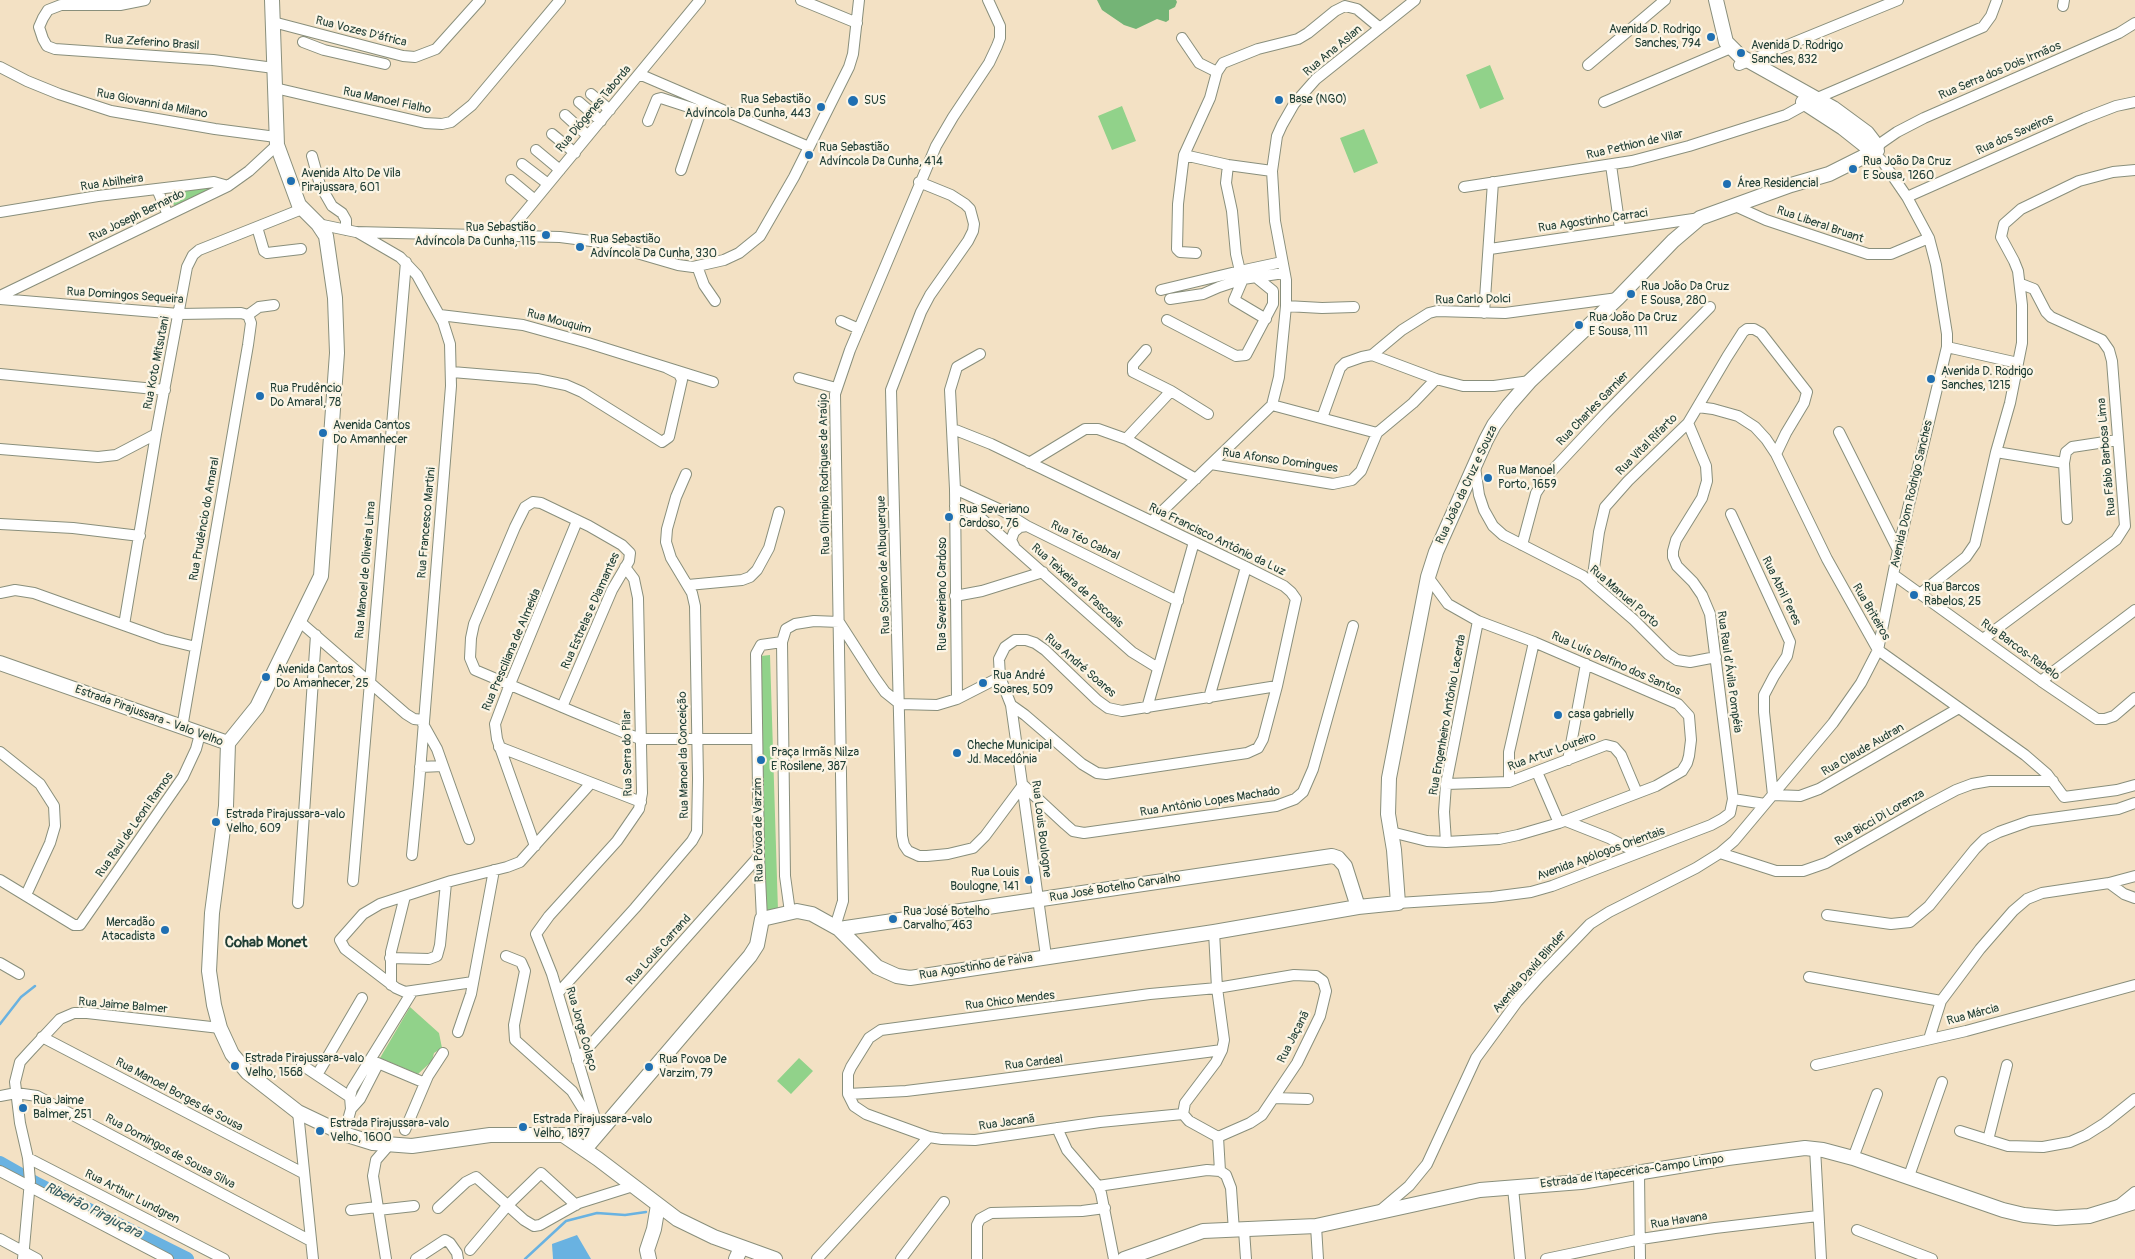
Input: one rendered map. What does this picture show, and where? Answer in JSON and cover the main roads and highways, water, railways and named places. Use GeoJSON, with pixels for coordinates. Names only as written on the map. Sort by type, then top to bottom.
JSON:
{"type":"FeatureCollection","features":[{"type":"Feature","properties":{"kind":"main road"},"geometry":{"type":"LineString","coordinates":[[228,743],[258,707],[318,585],[322,570],[331,407],[337,354],[337,320],[326,236],[318,224],[302,209],[294,194],[276,141],[272,0]]}},
{"type":"Feature","properties":{"kind":"main road","name":"Avenida Dom Rodrigo Sanches"},"geometry":{"type":"LineString","coordinates":[[1708,0],[1715,32],[1727,50],[1743,63],[1811,101],[1833,108],[1867,133],[1875,149]]}},
{"type":"Feature","properties":{"kind":"main road","name":"Avenida Dom Rodrigo Sanches"},"geometry":{"type":"LineString","coordinates":[[1716,0],[1727,50]]}},
{"type":"Feature","properties":{"kind":"main road","name":"Rua João da Cruz e Souza"},"geometry":{"type":"LineString","coordinates":[[1398,903],[1388,798],[1389,778],[1428,578],[1436,552],[1494,425],[1530,381],[1618,298],[1673,241],[1700,218],[1791,184],[1829,174],[1851,164],[1875,149]]}},
{"type":"Feature","properties":{"kind":"main road","name":"Estrada Pirajussara - Valo Velho"},"geometry":{"type":"LineString","coordinates":[[0,663],[228,743],[226,806],[212,913],[209,954],[212,998],[220,1028],[232,1054],[248,1073],[298,1112],[344,1134],[389,1146],[426,1145],[490,1135],[563,1135],[585,1149]]}},
{"type":"Feature","properties":{"kind":"main road","name":"Rua José Botelho Carvalho"},"geometry":{"type":"LineString","coordinates":[[837,928],[1332,856],[1338,858],[1344,866],[1358,907]]}},
{"type":"Feature","properties":{"kind":"main road","name":"Rua Agostinho de Paiva"},"geometry":{"type":"LineString","coordinates":[[790,912],[804,912],[837,928],[877,967],[897,976],[919,977],[1046,956],[1214,932],[1358,907],[1398,903]]}},
{"type":"Feature","properties":{"kind":"main road","name":"Rua Póvoa de Varzim"},"geometry":{"type":"LineString","coordinates":[[585,1149],[594,1131],[750,956],[757,945],[762,919],[790,912]]}},
{"type":"Feature","properties":{"kind":"main road","name":"Estrada de Itapecerica-Campo Limpo"},"geometry":{"type":"LineString","coordinates":[[1124,1259],[1203,1231],[1239,1231],[1316,1226],[1458,1194],[1564,1184],[1783,1150],[1815,1148],[1853,1158],[2003,1210],[2024,1215],[2070,1218],[2089,1216],[2135,1202]]}},
{"type":"Feature","properties":{"kind":"main road"},"geometry":{"type":"LineString","coordinates":[[585,1149],[677,1219],[738,1253],[775,1259]]}},
{"type":"Feature","properties":{"kind":"main road"},"geometry":{"type":"LineString","coordinates":[[649,1259],[647,1250],[654,1229],[658,1205]]}},
{"type":"Feature","properties":{"kind":"main road"},"geometry":{"type":"LineString","coordinates":[[654,1229],[677,1219]]}},
{"type":"Feature","properties":{"kind":"water"},"geometry":{"type":"Polygon","coordinates":[[[577,1235],[591,1259],[553,1259],[552,1244],[577,1235]]]}},
{"type":"Feature","properties":{"kind":"waterway"},"geometry":{"type":"LineString","coordinates":[[0,1024],[21,997],[35,986]]}},
{"type":"Feature","properties":{"kind":"waterway","name":"Ribeirão Pirajuçara"},"geometry":{"type":"LineString","coordinates":[[0,1163],[37,1184],[187,1259]]}},
{"type":"Feature","properties":{"kind":"waterway"},"geometry":{"type":"LineString","coordinates":[[525,1259],[566,1221],[597,1213],[625,1215],[646,1212]]}},
{"type":"Feature","properties":{"kind":"place","name":"Avenida D. Rodrigo Sanches, 794"},"geometry":{"type":"Point","coordinates":[1711,37]}},
{"type":"Feature","properties":{"kind":"place","name":"Avenida D. Rodrigo Sanches, 832"},"geometry":{"type":"Point","coordinates":[1741,53]}},
{"type":"Feature","properties":{"kind":"place","name":"Base (NGO)"},"geometry":{"type":"Point","coordinates":[1279,100]}},
{"type":"Feature","properties":{"kind":"place","name":"SUS"},"geometry":{"type":"Point","coordinates":[853,101]}},
{"type":"Feature","properties":{"kind":"place","name":"Rua Sebastião Advíncola Da Cunha, 443"},"geometry":{"type":"Point","coordinates":[821,107]}},
{"type":"Feature","properties":{"kind":"place","name":"Rua Sebastião Advíncola Da Cunha, 414"},"geometry":{"type":"Point","coordinates":[809,155]}},
{"type":"Feature","properties":{"kind":"place","name":"Rua João Da Cruz E Sousa, 1260"},"geometry":{"type":"Point","coordinates":[1853,169]}},
{"type":"Feature","properties":{"kind":"place","name":"Avenida Alto De Vila Pirajussara, 601"},"geometry":{"type":"Point","coordinates":[291,181]}},
{"type":"Feature","properties":{"kind":"place","name":"Área Residencial"},"geometry":{"type":"Point","coordinates":[1727,184]}},
{"type":"Feature","properties":{"kind":"place","name":"Rua Sebastião Advíncola Da Cunha, 115"},"geometry":{"type":"Point","coordinates":[546,235]}},
{"type":"Feature","properties":{"kind":"place","name":"Rua Sebastião Advíncola Da Cunha, 330"},"geometry":{"type":"Point","coordinates":[580,247]}},
{"type":"Feature","properties":{"kind":"place","name":"Rua João Da Cruz E Sousa, 280"},"geometry":{"type":"Point","coordinates":[1631,294]}},
{"type":"Feature","properties":{"kind":"place","name":"Rua João Da Cruz E Sousa, 111"},"geometry":{"type":"Point","coordinates":[1579,325]}},
{"type":"Feature","properties":{"kind":"place","name":"Avenida D. Rodrigo Sanches, 1215"},"geometry":{"type":"Point","coordinates":[1931,379]}},
{"type":"Feature","properties":{"kind":"place","name":"Rua Prudêncio Do Amaral, 78"},"geometry":{"type":"Point","coordinates":[260,396]}},
{"type":"Feature","properties":{"kind":"place","name":"Avenida Cantos Do Amanhecer"},"geometry":{"type":"Point","coordinates":[323,433]}},
{"type":"Feature","properties":{"kind":"place","name":"Rua Manoel Porto, 1659"},"geometry":{"type":"Point","coordinates":[1488,478]}},
{"type":"Feature","properties":{"kind":"place","name":"Rua Severiano Cardoso, 76"},"geometry":{"type":"Point","coordinates":[949,517]}},
{"type":"Feature","properties":{"kind":"place","name":"Rua Barcos Rabelos, 25"},"geometry":{"type":"Point","coordinates":[1914,595]}},
{"type":"Feature","properties":{"kind":"place","name":"Avenida Cantos Do Amanhecer, 25"},"geometry":{"type":"Point","coordinates":[266,677]}},
{"type":"Feature","properties":{"kind":"place","name":"Rua André Soares, 509"},"geometry":{"type":"Point","coordinates":[983,683]}},
{"type":"Feature","properties":{"kind":"place","name":"casa gabrielly"},"geometry":{"type":"Point","coordinates":[1558,715]}},
{"type":"Feature","properties":{"kind":"place","name":"Cheche Municipal Jd. Macedônia"},"geometry":{"type":"Point","coordinates":[957,753]}},
{"type":"Feature","properties":{"kind":"place","name":"Praça Irmãs Nilza E Rosilene, 387"},"geometry":{"type":"Point","coordinates":[761,760]}},
{"type":"Feature","properties":{"kind":"place","name":"Estrada Pirajussara-valo Velho, 609"},"geometry":{"type":"Point","coordinates":[216,822]}},
{"type":"Feature","properties":{"kind":"place","name":"Rua Louis Boulogne, 141"},"geometry":{"type":"Point","coordinates":[1029,880]}},
{"type":"Feature","properties":{"kind":"place","name":"Rua José Botelho Carvalho, 463"},"geometry":{"type":"Point","coordinates":[893,919]}},
{"type":"Feature","properties":{"kind":"place","name":"Mercadão Atacadista"},"geometry":{"type":"Point","coordinates":[165,930]}},
{"type":"Feature","properties":{"kind":"place","name":"Estrada Pirajussara-valo Velho, 1568"},"geometry":{"type":"Point","coordinates":[235,1066]}},
{"type":"Feature","properties":{"kind":"place","name":"Rua Povoa De Varzim, 79"},"geometry":{"type":"Point","coordinates":[649,1067]}},
{"type":"Feature","properties":{"kind":"place","name":"Rua Jaime Balmer, 251"},"geometry":{"type":"Point","coordinates":[23,1108]}},
{"type":"Feature","properties":{"kind":"place","name":"Estrada Pirajussara-valo Velho, 1897"},"geometry":{"type":"Point","coordinates":[523,1127]}},
{"type":"Feature","properties":{"kind":"place","name":"Estrada Pirajussara-valo Velho, 1600"},"geometry":{"type":"Point","coordinates":[320,1131]}},
{"type":"Feature","properties":{"kind":"district","name":"Cohab Monet"},"geometry":{"type":"Point","coordinates":[266,943]}}]}
